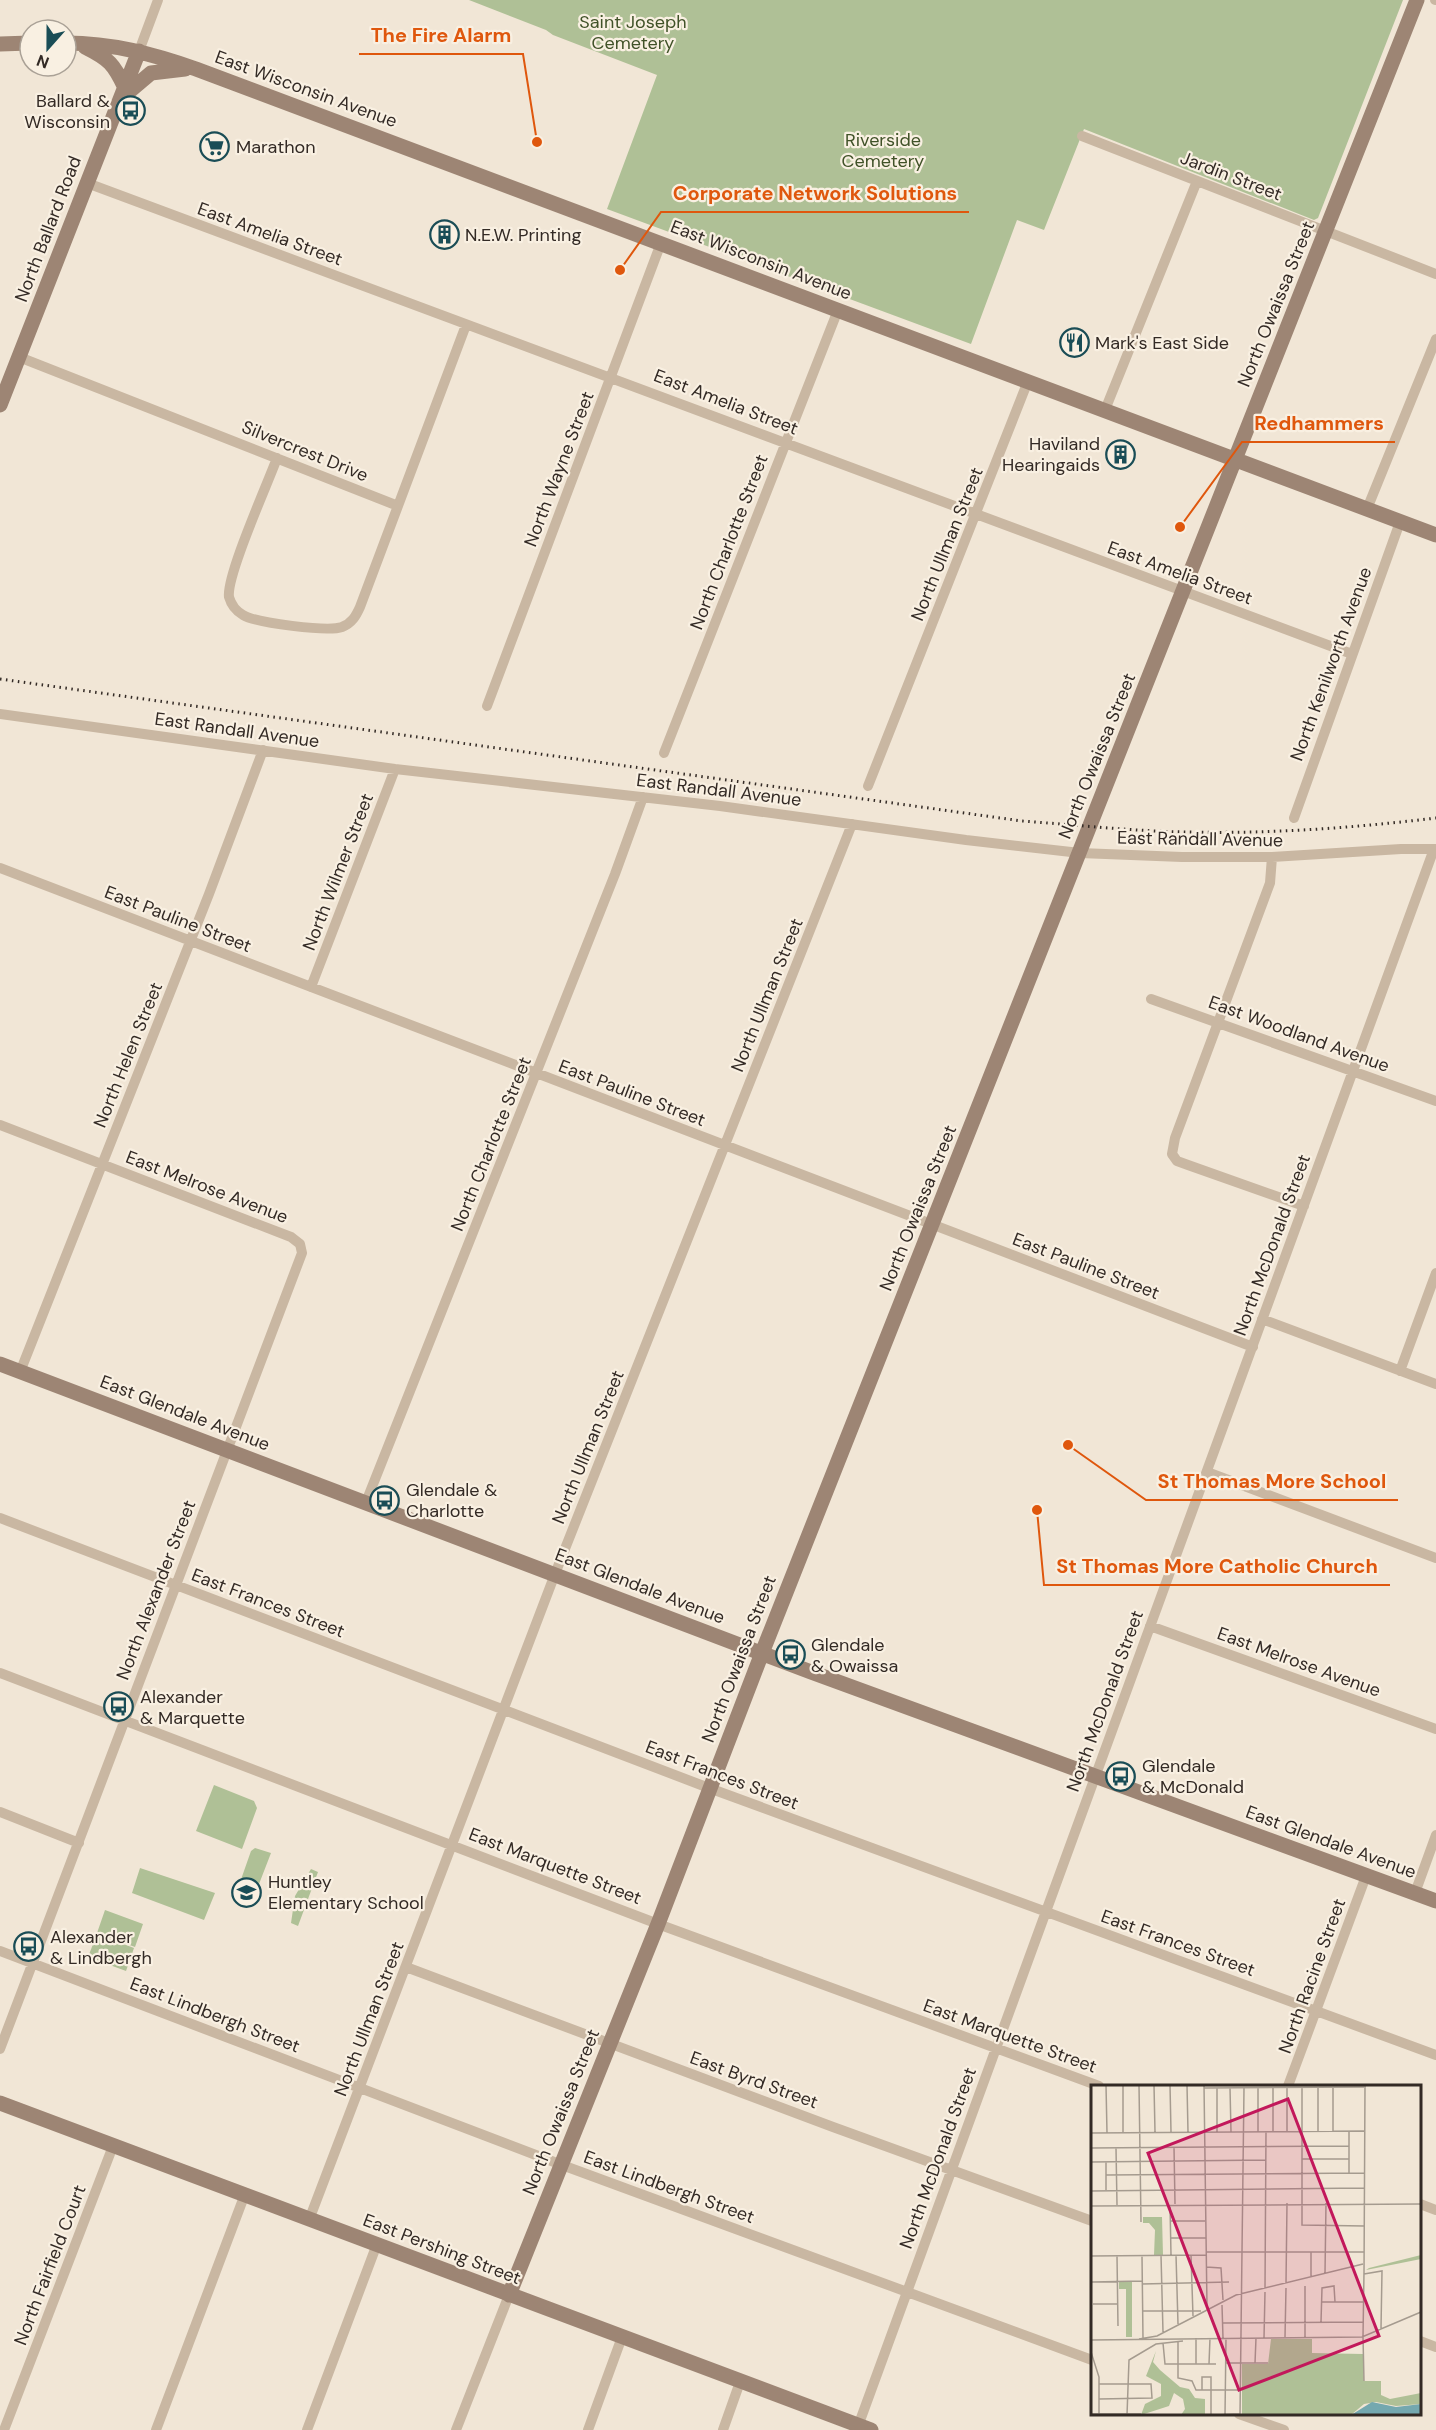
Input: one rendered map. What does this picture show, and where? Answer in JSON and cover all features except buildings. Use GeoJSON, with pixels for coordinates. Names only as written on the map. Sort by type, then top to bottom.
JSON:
{"type":"FeatureCollection","features":[{"type":"Feature","properties":{"kind":"street","name":"North Ballard Road"},"geometry":{"type":"LineString","coordinates":[[0,405],[158,0]]}},
{"type":"Feature","properties":{"kind":"street","name":"North Owaissa Street"},"geometry":{"type":"LineString","coordinates":[[456,2430],[1417,0]]}},
{"type":"Feature","properties":{"kind":"street"},"geometry":{"type":"LineString","coordinates":[[0,44],[18,43]]}},
{"type":"Feature","properties":{"kind":"street","name":"East Wisconsin Avenue"},"geometry":{"type":"LineString","coordinates":[[78,44],[139,51],[196,69],[1436,535]]}},
{"type":"Feature","properties":{"kind":"street"},"geometry":{"type":"LineString","coordinates":[[78,46],[110,61],[116,69],[123,94],[151,73],[196,69]]}},
{"type":"Feature","properties":{"kind":"street","name":"Jardin Street"},"geometry":{"type":"LineString","coordinates":[[1082,136],[1436,274]]}},
{"type":"Feature","properties":{"kind":"street"},"geometry":{"type":"LineString","coordinates":[[1105,410],[1197,181]]}},
{"type":"Feature","properties":{"kind":"street","name":"East Amelia Street"},"geometry":{"type":"LineString","coordinates":[[87,183],[466,325],[611,376],[1352,654]]}},
{"type":"Feature","properties":{"kind":"street","name":"North Wayne Street"},"geometry":{"type":"LineString","coordinates":[[487,706],[661,243]]}},
{"type":"Feature","properties":{"kind":"street","name":"North Charlotte Street"},"geometry":{"type":"LineString","coordinates":[[664,753],[838,310]]}},
{"type":"Feature","properties":{"kind":"street"},"geometry":{"type":"LineString","coordinates":[[277,458],[234,571],[230,586],[230,600],[243,615],[263,621],[314,628],[340,628],[349,624],[360,607],[466,325]]}},
{"type":"Feature","properties":{"kind":"street"},"geometry":{"type":"LineString","coordinates":[[1367,509],[1436,339]]}},
{"type":"Feature","properties":{"kind":"street","name":"Silvercrest Drive"},"geometry":{"type":"LineString","coordinates":[[19,357],[398,506]]}},
{"type":"Feature","properties":{"kind":"street","name":"North Ullman Street"},"geometry":{"type":"LineString","coordinates":[[868,786],[1028,381]]}},
{"type":"Feature","properties":{"kind":"street","name":"North Kenilworth Avenue"},"geometry":{"type":"LineString","coordinates":[[1294,818],[1400,522]]}},
{"type":"Feature","properties":{"kind":"street","name":"East Randall Avenue"},"geometry":{"type":"LineString","coordinates":[[0,714],[396,769],[643,797],[1080,853],[1182,857],[1272,857],[1435,849]]}},
{"type":"Feature","properties":{"kind":"street","name":"North Helen Street"},"geometry":{"type":"LineString","coordinates":[[20,1372],[191,941],[263,750]]}},
{"type":"Feature","properties":{"kind":"street","name":"North Wilmer Street"},"geometry":{"type":"LineString","coordinates":[[311,987],[396,769]]}},
{"type":"Feature","properties":{"kind":"street","name":"North Charlotte Street"},"geometry":{"type":"LineString","coordinates":[[366,1502],[640,810],[643,797]]}},
{"type":"Feature","properties":{"kind":"street","name":"North Ullman Street"},"geometry":{"type":"LineString","coordinates":[[309,2220],[555,1575],[852,824]]}},
{"type":"Feature","properties":{"kind":"street","name":"North McDonald Street"},"geometry":{"type":"LineString","coordinates":[[862,2428],[906,2292],[1435,849]]}},
{"type":"Feature","properties":{"kind":"street"},"geometry":{"type":"LineString","coordinates":[[1272,857],[1270,883],[1172,1151],[1173,1158],[1188,1165],[1304,1206]]}},
{"type":"Feature","properties":{"kind":"street","name":"East Pauline Street"},"geometry":{"type":"LineString","coordinates":[[0,868],[1253,1347]]}},
{"type":"Feature","properties":{"kind":"street","name":"East Woodland Avenue"},"geometry":{"type":"LineString","coordinates":[[1151,999],[1436,1101]]}},
{"type":"Feature","properties":{"kind":"street","name":"East Melrose Avenue"},"geometry":{"type":"LineString","coordinates":[[0,1125],[291,1237],[300,1244]]}},
{"type":"Feature","properties":{"kind":"street","name":"North Alexander Street"},"geometry":{"type":"LineString","coordinates":[[0,2049],[300,1260],[302,1253],[300,1244]]}},
{"type":"Feature","properties":{"kind":"street"},"geometry":{"type":"LineString","coordinates":[[1400,1371],[1436,1273]]}},
{"type":"Feature","properties":{"kind":"street"},"geometry":{"type":"LineString","coordinates":[[1262,1319],[1436,1384]]}},
{"type":"Feature","properties":{"kind":"street","name":"East Glendale Avenue"},"geometry":{"type":"LineString","coordinates":[[0,1364],[762,1653],[1436,1901]]}},
{"type":"Feature","properties":{"kind":"street"},"geometry":{"type":"LineString","coordinates":[[1207,1472],[1436,1558]]}},
{"type":"Feature","properties":{"kind":"street","name":"East Frances Street"},"geometry":{"type":"LineString","coordinates":[[0,1518],[709,1788],[1436,2055]]}},
{"type":"Feature","properties":{"kind":"street","name":"East Melrose Avenue"},"geometry":{"type":"LineString","coordinates":[[1150,1626],[1436,1729]]}},
{"type":"Feature","properties":{"kind":"street","name":"East Marquette Street"},"geometry":{"type":"LineString","coordinates":[[0,1673],[658,1924],[1096,2085]]}},
{"type":"Feature","properties":{"kind":"street"},"geometry":{"type":"LineString","coordinates":[[0,1812],[80,1843]]}},
{"type":"Feature","properties":{"kind":"street"},"geometry":{"type":"LineString","coordinates":[[1415,1893],[1436,1835]]}},
{"type":"Feature","properties":{"kind":"street","name":"North Racine Street"},"geometry":{"type":"LineString","coordinates":[[1288,2085],[1366,1876]]}},
{"type":"Feature","properties":{"kind":"street","name":"East Lindbergh Street"},"geometry":{"type":"LineString","coordinates":[[0,1951],[562,2165],[1091,2360]]}},
{"type":"Feature","properties":{"kind":"street","name":"East Byrd Street"},"geometry":{"type":"LineString","coordinates":[[406,1966],[609,2044],[1091,2221]]}},
{"type":"Feature","properties":{"kind":"street","name":"East Pershing Street"},"geometry":{"type":"LineString","coordinates":[[0,2103],[862,2428]]}},
{"type":"Feature","properties":{"kind":"street","name":"North Fairfield Court"},"geometry":{"type":"LineString","coordinates":[[4,2430],[113,2146]]}},
{"type":"Feature","properties":{"kind":"street"},"geometry":{"type":"LineString","coordinates":[[156,2430],[245,2194]]}},
{"type":"Feature","properties":{"kind":"street"},"geometry":{"type":"LineString","coordinates":[[1421,2205],[1436,2210]]}},
{"type":"Feature","properties":{"kind":"street"},"geometry":{"type":"LineString","coordinates":[[307,2430],[377,2244]]}},
{"type":"Feature","properties":{"kind":"street"},"geometry":{"type":"LineString","coordinates":[[588,2430],[622,2337]]}},
{"type":"Feature","properties":{"kind":"street"},"geometry":{"type":"LineString","coordinates":[[1421,2342],[1436,2347]]}},
{"type":"Feature","properties":{"kind":"street"},"geometry":{"type":"LineString","coordinates":[[723,2430],[740,2382]]}},
{"type":"Feature","properties":{"kind":"street"},"geometry":{"type":"LineString","coordinates":[[1242,2415],[1284,2430]]}},
{"type":"Feature","properties":{"kind":"green space","name":"Riverside Cemetery"},"geometry":{"type":"Polygon","coordinates":[[[469,0],[1403,0],[1318,218],[1314,220],[1084,129],[1044,230],[1017,220],[971,344],[607,209],[657,75],[469,0]]]}},
{"type":"Feature","properties":{"kind":"green space"},"geometry":{"type":"Polygon","coordinates":[[[214,1785],[254,1801],[257,1808],[242,1849],[196,1831],[214,1785]]]}},
{"type":"Feature","properties":{"kind":"green space"},"geometry":{"type":"Polygon","coordinates":[[[255,1848],[271,1853],[254,1897],[241,1892],[238,1888],[251,1851],[255,1848]]]}},
{"type":"Feature","properties":{"kind":"green space"},"geometry":{"type":"Polygon","coordinates":[[[140,1868],[215,1893],[204,1920],[132,1893],[140,1868]]]}},
{"type":"Feature","properties":{"kind":"green space"},"geometry":{"type":"Polygon","coordinates":[[[311,1869],[318,1872],[298,1926],[291,1923],[295,1896],[311,1869]]]}},
{"type":"Feature","properties":{"kind":"green space"},"geometry":{"type":"Polygon","coordinates":[[[105,1910],[143,1924],[135,1947],[97,1933],[105,1910]]]}},
{"type":"Feature","properties":{"kind":"green space"},"geometry":{"type":"Polygon","coordinates":[[[97,1934],[134,1948],[126,1971],[88,1957],[97,1934]]]}},
{"type":"Feature","properties":{"kind":"railway"},"geometry":{"type":"LineString","coordinates":[[0,679],[1022,821],[1186,832],[1249,832],[1311,830],[1436,818]]}},
{"type":"Feature","properties":{"kind":"place","name":"Ballard & Wisconsin"},"geometry":{"type":"Point","coordinates":[131,111]}},
{"type":"Feature","properties":{"kind":"place","name":"The Fire Alarm"},"geometry":{"type":"Point","coordinates":[537,142]}},
{"type":"Feature","properties":{"kind":"place","name":"Marathon"},"geometry":{"type":"Point","coordinates":[215,147]}},
{"type":"Feature","properties":{"kind":"place","name":"N.E.W. Printing"},"geometry":{"type":"Point","coordinates":[444,235]}},
{"type":"Feature","properties":{"kind":"place","name":"Corporate Network Solutions"},"geometry":{"type":"Point","coordinates":[620,270]}},
{"type":"Feature","properties":{"kind":"place","name":"Mark's East Side"},"geometry":{"type":"Point","coordinates":[1074,343]}},
{"type":"Feature","properties":{"kind":"place","name":"Haviland Hearingaids"},"geometry":{"type":"Point","coordinates":[1121,454]}},
{"type":"Feature","properties":{"kind":"place","name":"Redhammers"},"geometry":{"type":"Point","coordinates":[1180,527]}},
{"type":"Feature","properties":{"kind":"place","name":"St Thomas More School"},"geometry":{"type":"Point","coordinates":[1068,1445]}},
{"type":"Feature","properties":{"kind":"place","name":"Glendale & Charlotte"},"geometry":{"type":"Point","coordinates":[385,1500]}},
{"type":"Feature","properties":{"kind":"place","name":"St Thomas More Catholic Church"},"geometry":{"type":"Point","coordinates":[1037,1510]}},
{"type":"Feature","properties":{"kind":"place","name":"Glendale & Owaissa"},"geometry":{"type":"Point","coordinates":[790,1655]}},
{"type":"Feature","properties":{"kind":"place","name":"Alexander & Marquette"},"geometry":{"type":"Point","coordinates":[119,1707]}},
{"type":"Feature","properties":{"kind":"place","name":"Glendale & McDonald"},"geometry":{"type":"Point","coordinates":[1121,1776]}},
{"type":"Feature","properties":{"kind":"place","name":"Huntley Elementary School"},"geometry":{"type":"Point","coordinates":[247,1892]}},
{"type":"Feature","properties":{"kind":"place","name":"Alexander & Lindbergh"},"geometry":{"type":"Point","coordinates":[29,1947]}},
{"type":"Feature","properties":{"kind":"park label","name":"Saint Joseph Cemetery"},"geometry":{"type":"Point","coordinates":[633,32]}}]}
